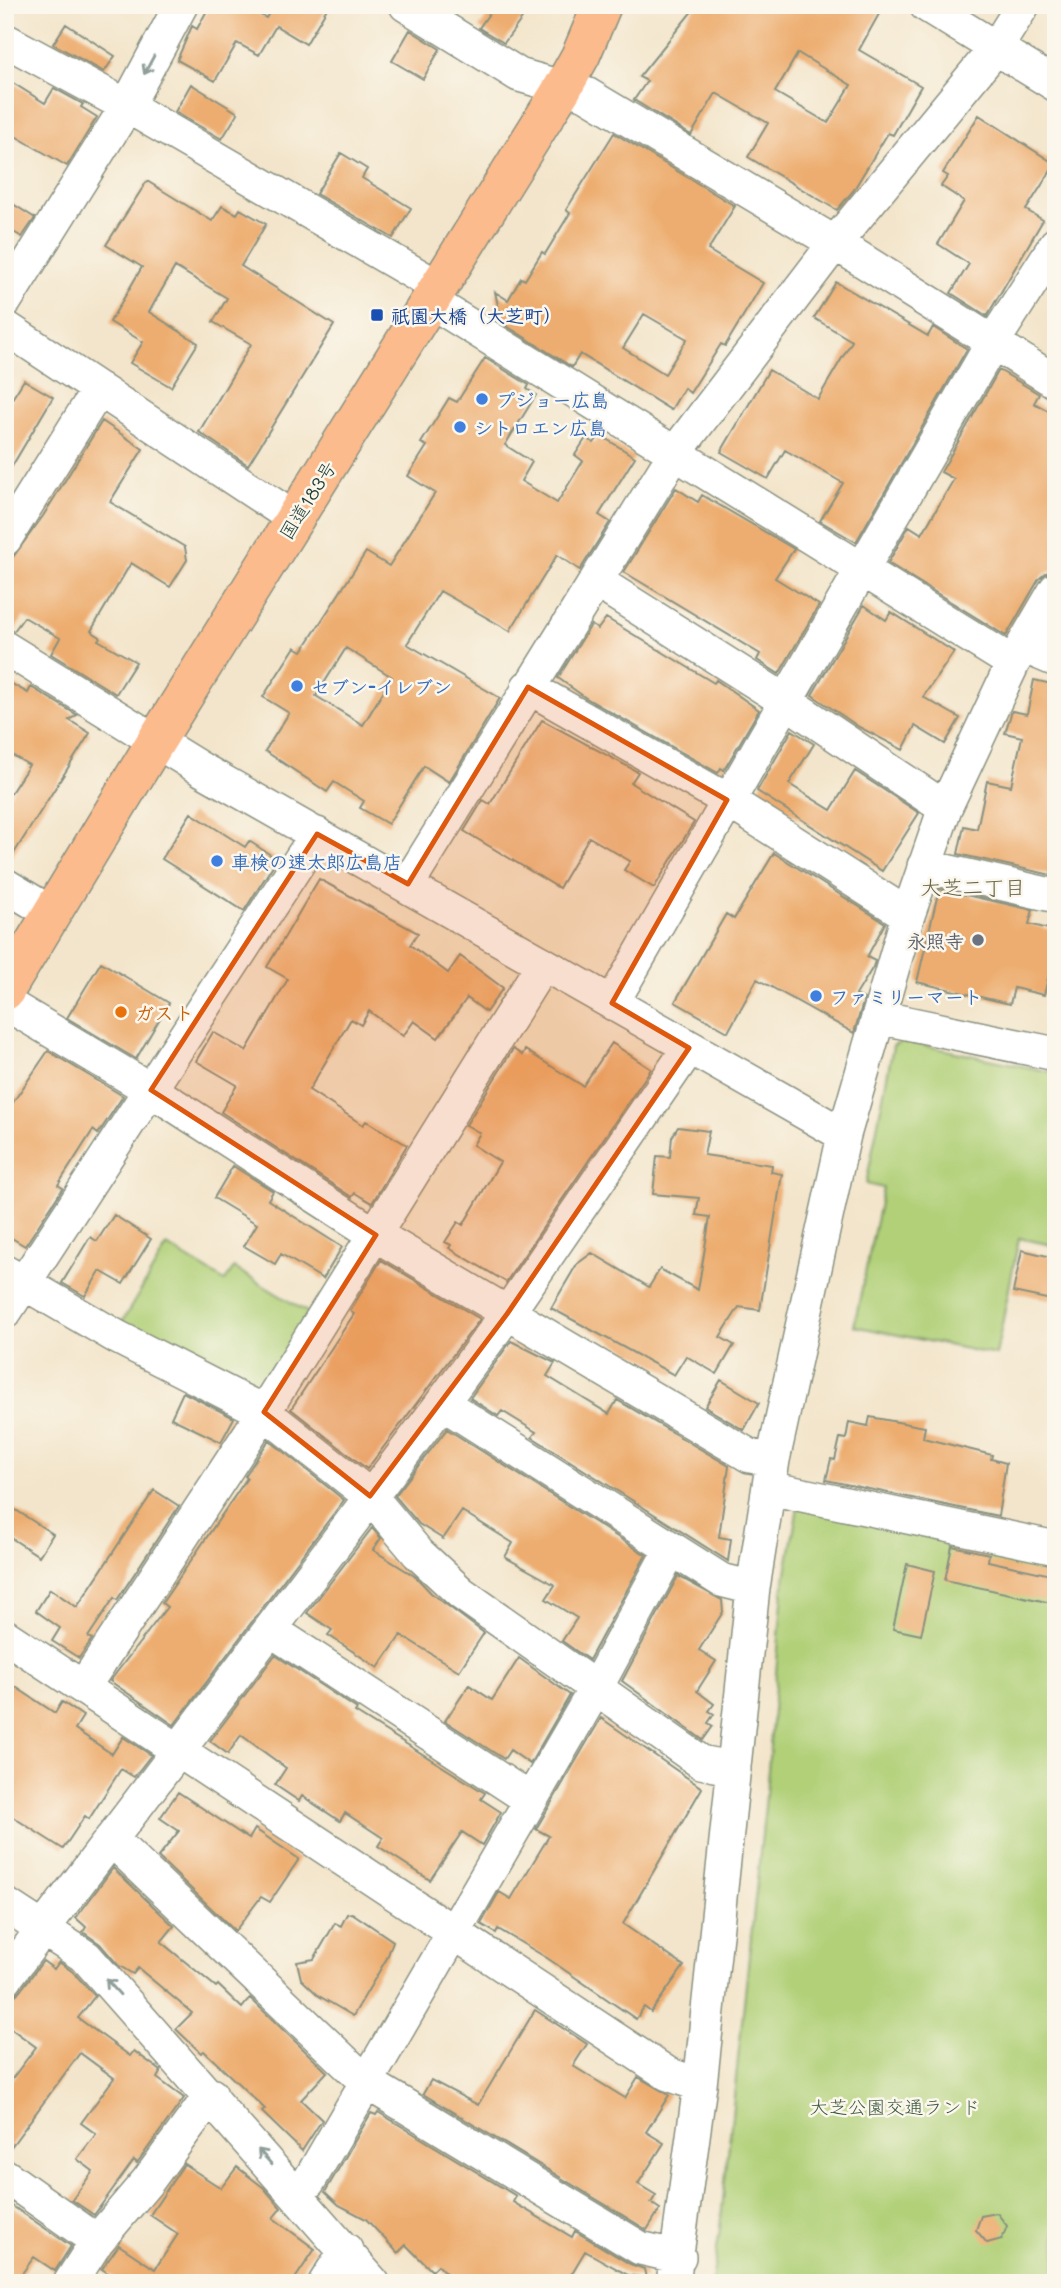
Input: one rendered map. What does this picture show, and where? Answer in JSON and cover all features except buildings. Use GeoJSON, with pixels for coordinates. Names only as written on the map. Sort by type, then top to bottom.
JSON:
{"type":"FeatureCollection","features":[{"type":"Feature","properties":{"kind":"highway","name":"国道183号"},"geometry":{"type":"LineString","coordinates":[[5,991],[156,741],[562,89],[581,55],[603,5]]}},
{"type":"Feature","properties":{"kind":"street"},"geometry":{"type":"LineString","coordinates":[[5,301],[127,106],[181,5]]}},
{"type":"Feature","properties":{"kind":"street"},"geometry":{"type":"LineString","coordinates":[[406,5],[519,75],[586,94],[835,243],[1056,382]]}},
{"type":"Feature","properties":{"kind":"street"},"geometry":{"type":"LineString","coordinates":[[926,5],[1056,85]]}},
{"type":"Feature","properties":{"kind":"street"},"geometry":{"type":"LineString","coordinates":[[408,884],[675,453],[835,243],[996,48],[1023,5]]}},
{"type":"Feature","properties":{"kind":"street"},"geometry":{"type":"LineString","coordinates":[[5,40],[127,106],[434,294],[675,453],[864,570],[1018,654],[1056,660]]}},
{"type":"Feature","properties":{"kind":"street"},"geometry":{"type":"LineString","coordinates":[[612,1003],[993,342],[1056,244]]}},
{"type":"Feature","properties":{"kind":"street"},"geometry":{"type":"LineString","coordinates":[[5,327],[295,519]]}},
{"type":"Feature","properties":{"kind":"street"},"geometry":{"type":"LineString","coordinates":[[5,539],[99,388]]}},
{"type":"Feature","properties":{"kind":"street"},"geometry":{"type":"LineString","coordinates":[[596,581],[787,702],[945,808]]}},
{"type":"Feature","properties":{"kind":"street"},"geometry":{"type":"LineString","coordinates":[[111,1839],[366,2082],[676,2270],[700,2085],[754,1588],[771,1474],[844,1135],[857,1101],[908,915],[945,808],[1018,654],[1056,589]]}},
{"type":"Feature","properties":{"kind":"street"},"geometry":{"type":"LineString","coordinates":[[5,648],[156,741],[844,1135]]}},
{"type":"Feature","properties":{"kind":"street"},"geometry":{"type":"LineString","coordinates":[[528,687],[727,800],[908,915]]}},
{"type":"Feature","properties":{"kind":"street"},"geometry":{"type":"LineString","coordinates":[[5,1312],[14,1277],[151,1090],[317,834]]}},
{"type":"Feature","properties":{"kind":"street"},"geometry":{"type":"LineString","coordinates":[[924,866],[1056,897]]}},
{"type":"Feature","properties":{"kind":"street"},"geometry":{"type":"LineString","coordinates":[[5,885],[53,914]]}},
{"type":"Feature","properties":{"kind":"street"},"geometry":{"type":"LineString","coordinates":[[84,1686],[376,1236],[543,964]]}},
{"type":"Feature","properties":{"kind":"street"},"geometry":{"type":"LineString","coordinates":[[5,1003],[151,1090],[376,1236],[750,1456],[771,1474],[1056,1548]]}},
{"type":"Feature","properties":{"kind":"street"},"geometry":{"type":"LineString","coordinates":[[878,1017],[1056,1054]]}},
{"type":"Feature","properties":{"kind":"street"},"geometry":{"type":"LineString","coordinates":[[5,1979],[442,1403],[507,1314],[689,1048]]}},
{"type":"Feature","properties":{"kind":"street"},"geometry":{"type":"LineString","coordinates":[[14,1277],[117,1337],[264,1412],[370,1496],[418,1553],[461,1593],[701,1762],[734,1769]]}},
{"type":"Feature","properties":{"kind":"street"},"geometry":{"type":"LineString","coordinates":[[442,1403],[721,1580],[754,1588]]}},
{"type":"Feature","properties":{"kind":"street"},"geometry":{"type":"LineString","coordinates":[[297,2193],[309,2181],[531,1800],[596,1688],[671,1549]]}},
{"type":"Feature","properties":{"kind":"street"},"geometry":{"type":"LineString","coordinates":[[271,1630],[531,1800]]}},
{"type":"Feature","properties":{"kind":"street"},"geometry":{"type":"LineString","coordinates":[[5,1636],[668,2074],[700,2085]]}},
{"type":"Feature","properties":{"kind":"street"},"geometry":{"type":"LineString","coordinates":[[5,1904],[86,1957],[211,2095],[373,2283]]}},
{"type":"Feature","properties":{"kind":"street"},"geometry":{"type":"LineString","coordinates":[[70,2283],[97,2241],[147,2182],[211,2095]]}},
{"type":"Feature","properties":{"kind":"street"},"geometry":{"type":"LineString","coordinates":[[5,2176],[97,2241]]}},
{"type":"Feature","properties":{"kind":"street"},"geometry":{"type":"LineString","coordinates":[[326,2283],[346,2250]]}},
{"type":"Feature","properties":{"kind":"highlighted area"},"geometry":{"type":"Polygon","coordinates":[[[528,687],[727,800],[612,1003],[689,1048],[507,1314],[370,1496],[264,1412],[376,1235],[151,1090],[317,834],[408,884],[528,687]]]}},
{"type":"Feature","properties":{"kind":"green space"},"geometry":{"type":"Polygon","coordinates":[[[903,1041],[1056,1073],[1056,1246],[1019,1238],[996,1355],[854,1326],[883,1188],[866,1184],[893,1046],[903,1041]]]}},
{"type":"Feature","properties":{"kind":"green space"},"geometry":{"type":"Polygon","coordinates":[[[167,1246],[225,1281],[234,1268],[312,1315],[266,1385],[251,1390],[119,1327],[167,1246]]]}},
{"type":"Feature","properties":{"kind":"green space","name":"大芝公園交通ランド"},"geometry":{"type":"Polygon","coordinates":[[[798,1507],[1056,1563],[1056,2283],[712,2283],[765,1806],[783,1589],[798,1507]]]}},
{"type":"Feature","properties":{"kind":"place","name":"祇園大橋（大芝町）"},"geometry":{"type":"Point","coordinates":[377,315]}},
{"type":"Feature","properties":{"kind":"place","name":"プジョー広島"},"geometry":{"type":"Point","coordinates":[482,399]}},
{"type":"Feature","properties":{"kind":"place","name":"シトロエン広島"},"geometry":{"type":"Point","coordinates":[460,427]}},
{"type":"Feature","properties":{"kind":"place","name":"セブン-イレブン"},"geometry":{"type":"Point","coordinates":[297,686]}},
{"type":"Feature","properties":{"kind":"place","name":"車検の速太郎広島店"},"geometry":{"type":"Point","coordinates":[217,861]}},
{"type":"Feature","properties":{"kind":"place","name":"永照寺"},"geometry":{"type":"Point","coordinates":[978,940]}},
{"type":"Feature","properties":{"kind":"place","name":"ファミリーマート"},"geometry":{"type":"Point","coordinates":[816,996]}},
{"type":"Feature","properties":{"kind":"place","name":"ガスト"},"geometry":{"type":"Point","coordinates":[121,1012]}},
{"type":"Feature","properties":{"kind":"district","name":"大芝二丁目"},"geometry":{"type":"Point","coordinates":[973,886]}}]}
